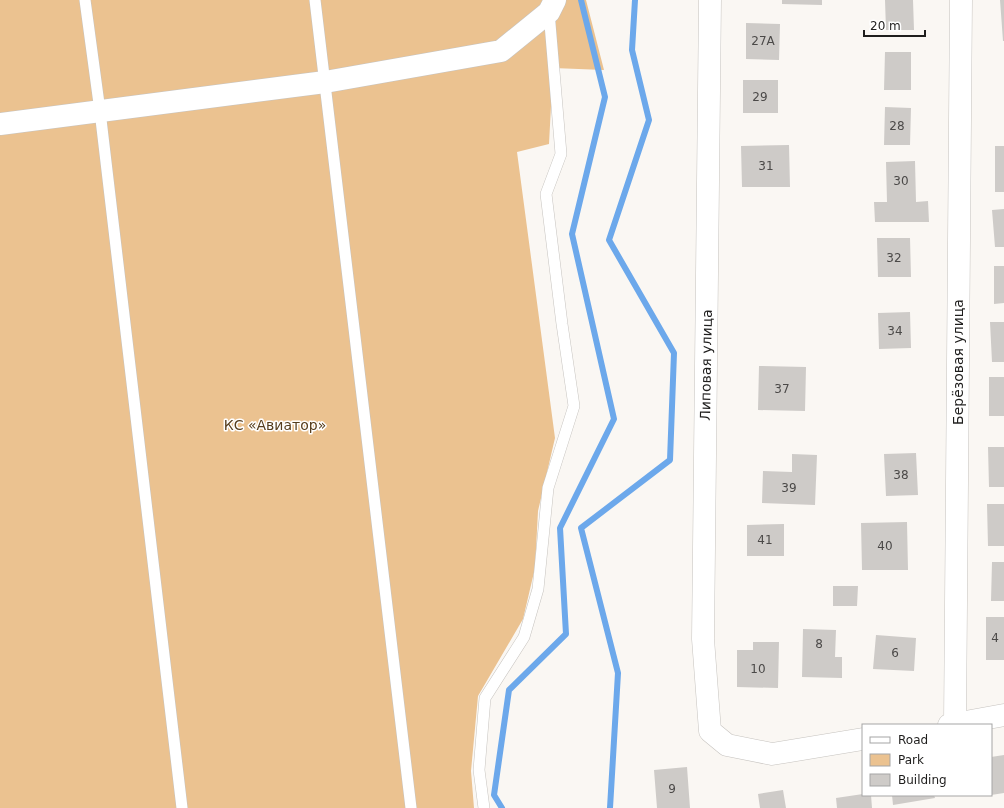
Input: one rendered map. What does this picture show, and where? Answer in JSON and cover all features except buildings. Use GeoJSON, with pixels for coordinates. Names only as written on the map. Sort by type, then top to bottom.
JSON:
{"type":"FeatureCollection","features":[{"type":"Feature","properties":{"kind":"street","name":"Липовая улица"},"geometry":{"type":"LineString","coordinates":[[710,0],[703,639],[710,731],[727,745],[772,754],[862,739]]}},
{"type":"Feature","properties":{"kind":"street","name":"Берёзовая улица"},"geometry":{"type":"LineString","coordinates":[[952,724],[961,0]]}},
{"type":"Feature","properties":{"kind":"street"},"geometry":{"type":"LineString","coordinates":[[0,124],[325,82],[500,51],[551,4]]}},
{"type":"Feature","properties":{"kind":"street"},"geometry":{"type":"LineString","coordinates":[[952,724],[1004,715]]}},
{"type":"Feature","properties":{"kind":"lane"},"geometry":{"type":"LineString","coordinates":[[85,0],[100,111],[182,808]]}},
{"type":"Feature","properties":{"kind":"lane"},"geometry":{"type":"LineString","coordinates":[[315,0],[411,808]]}},
{"type":"Feature","properties":{"kind":"lane"},"geometry":{"type":"LineString","coordinates":[[484,808],[479,770],[485,698],[524,637],[538,588],[548,488],[574,406],[546,194],[561,154],[551,4]]}},
{"type":"Feature","properties":{"kind":"green space","name":"КС «Авиатор»"},"geometry":{"type":"Polygon","coordinates":[[[0,0],[586,0],[604,70],[553,68],[549,144],[517,152],[555,438],[538,511],[535,568],[523,619],[478,696],[471,771],[474,808],[0,808],[0,0]]]}},
{"type":"Feature","properties":{"kind":"waterway"},"geometry":{"type":"LineString","coordinates":[[502,808],[494,795],[509,690],[566,634],[560,528],[614,419],[572,234],[605,97],[581,0]]}},
{"type":"Feature","properties":{"kind":"waterway"},"geometry":{"type":"LineString","coordinates":[[610,808],[618,673],[581,528],[670,460],[674,353],[609,240],[649,120],[632,50],[635,0]]}}]}
